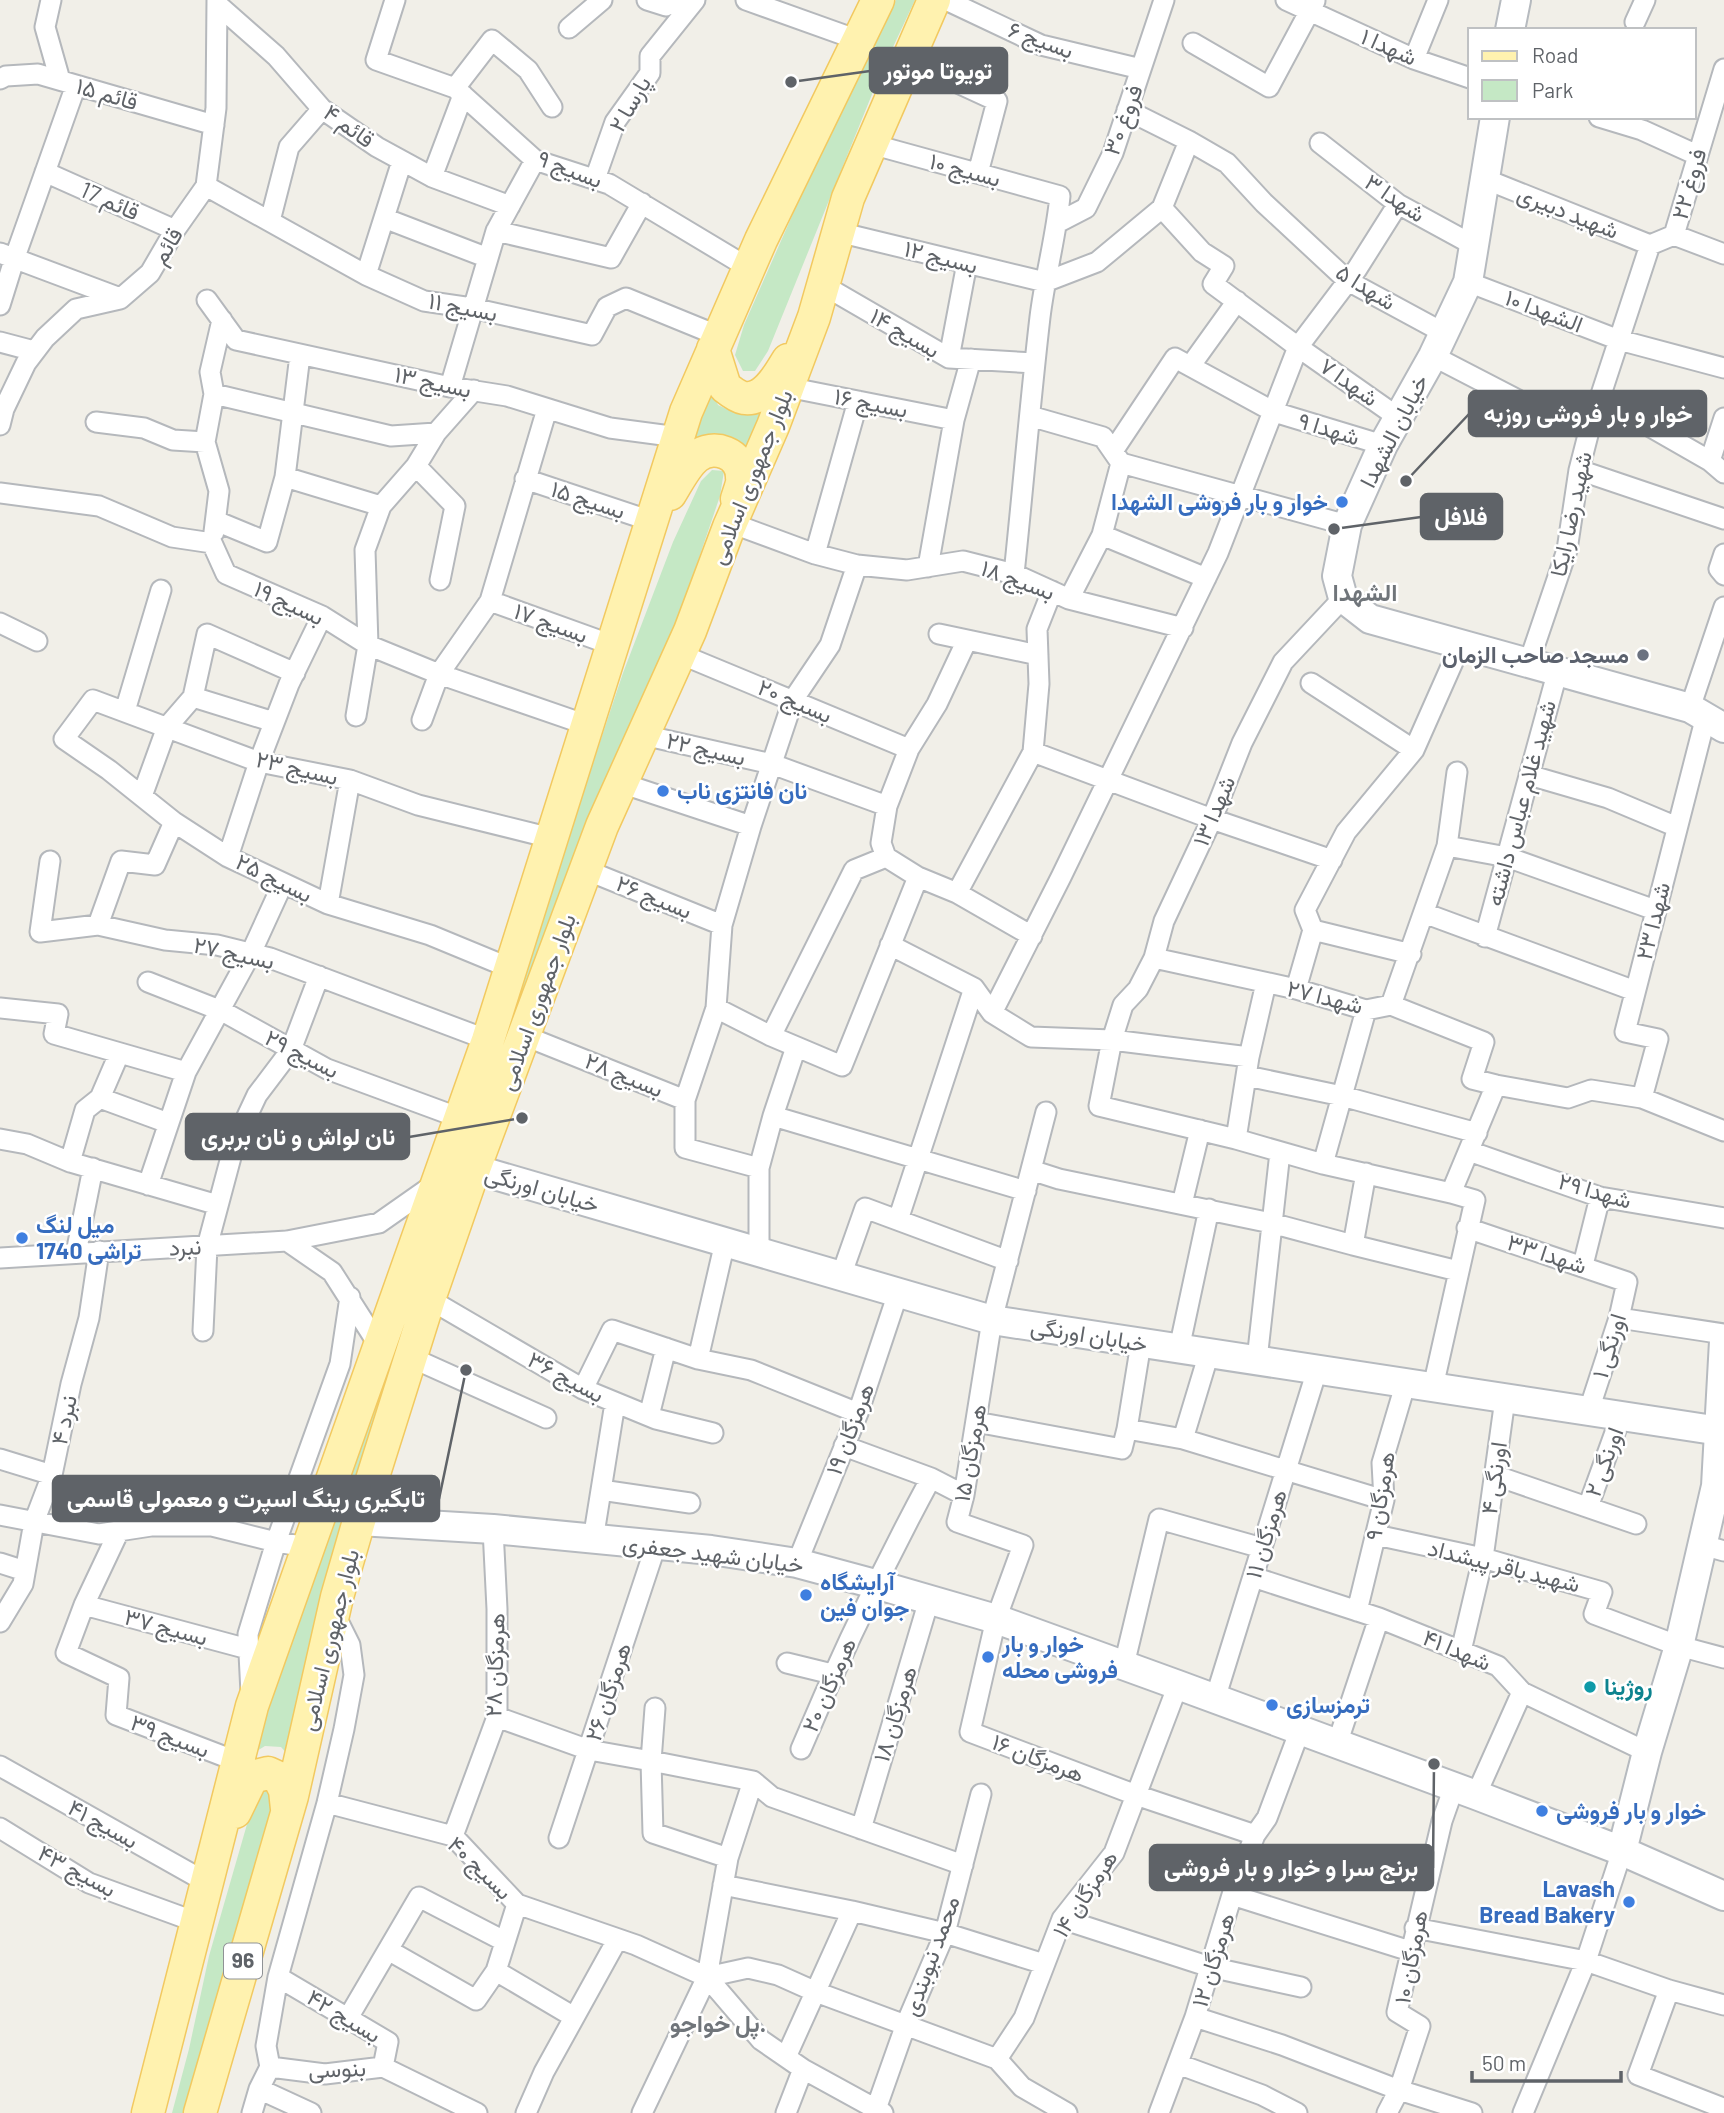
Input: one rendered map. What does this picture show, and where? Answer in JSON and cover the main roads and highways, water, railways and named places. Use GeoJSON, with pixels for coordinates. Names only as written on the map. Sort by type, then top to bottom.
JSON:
{"type":"FeatureCollection","features":[{"type":"Feature","properties":{"kind":"main road","name":"بلوار جمهوری اسلامی"},"geometry":{"type":"LineString","coordinates":[[148,2113],[252,1706],[378,1344],[488,1040],[685,412],[749,268],[878,0]]}},
{"type":"Feature","properties":{"kind":"main road","name":"بلوار جمهوری اسلامی"},"geometry":{"type":"LineString","coordinates":[[200,2113],[292,1796],[334,1613],[359,1521],[429,1298],[474,1169],[586,870],[621,783],[680,654],[788,387],[814,317],[848,198],[934,0]]}},
{"type":"Feature","properties":{"kind":"main road"},"geometry":{"type":"LineString","coordinates":[[716,342],[724,387],[743,398],[759,397],[775,381],[814,317]]}},
{"type":"Feature","properties":{"kind":"main road"},"geometry":{"type":"LineString","coordinates":[[651,521],[695,457],[717,450],[735,459],[743,478],[730,525]]}},
{"type":"Feature","properties":{"kind":"main road","name":"96"},"geometry":{"type":"LineString","coordinates":[[206,1882],[252,1777],[268,1773],[279,1778],[285,1790],[287,1809]]}},
{"type":"Feature","properties":{"kind":"place","name":"تویوتا موتور"},"geometry":{"type":"Point","coordinates":[791,82]}},
{"type":"Feature","properties":{"kind":"place","name":"خوار و بار فروشی روزبه"},"geometry":{"type":"Point","coordinates":[1406,481]}},
{"type":"Feature","properties":{"kind":"place","name":"خوار و بار فروشی الشهدا"},"geometry":{"type":"Point","coordinates":[1342,502]}},
{"type":"Feature","properties":{"kind":"place","name":"فلافل"},"geometry":{"type":"Point","coordinates":[1334,529]}},
{"type":"Feature","properties":{"kind":"place","name":"مسجد صاحب الزمان"},"geometry":{"type":"Point","coordinates":[1643,655]}},
{"type":"Feature","properties":{"kind":"place","name":"نان فانتزی ناب"},"geometry":{"type":"Point","coordinates":[663,791]}},
{"type":"Feature","properties":{"kind":"place","name":"نان لواش و نان بربری"},"geometry":{"type":"Point","coordinates":[522,1118]}},
{"type":"Feature","properties":{"kind":"place","name":"میل لنگ تراشی 1740"},"geometry":{"type":"Point","coordinates":[22,1238]}},
{"type":"Feature","properties":{"kind":"place","name":"تابگیری رینگ اسپرت و معمولی قاسمی"},"geometry":{"type":"Point","coordinates":[466,1370]}},
{"type":"Feature","properties":{"kind":"place","name":"آرایشگاه جوان فین"},"geometry":{"type":"Point","coordinates":[806,1595]}},
{"type":"Feature","properties":{"kind":"place","name":"خوار و بار فروشی محله"},"geometry":{"type":"Point","coordinates":[988,1657]}},
{"type":"Feature","properties":{"kind":"place","name":"روژینا"},"geometry":{"type":"Point","coordinates":[1590,1687]}},
{"type":"Feature","properties":{"kind":"place","name":"ترمزسازی"},"geometry":{"type":"Point","coordinates":[1272,1705]}},
{"type":"Feature","properties":{"kind":"place","name":"برنج سرا و خوار و بار فروشی"},"geometry":{"type":"Point","coordinates":[1434,1764]}},
{"type":"Feature","properties":{"kind":"place","name":"خوار و بار فروشی"},"geometry":{"type":"Point","coordinates":[1542,1811]}},
{"type":"Feature","properties":{"kind":"place","name":"Lavash Bread Bakery"},"geometry":{"type":"Point","coordinates":[1629,1902]}},
{"type":"Feature","properties":{"kind":"district","name":"الشهدا"},"geometry":{"type":"Point","coordinates":[1365,593]}},
{"type":"Feature","properties":{"kind":"district","name":"پل خواجو."},"geometry":{"type":"Point","coordinates":[718,2024]}}]}
